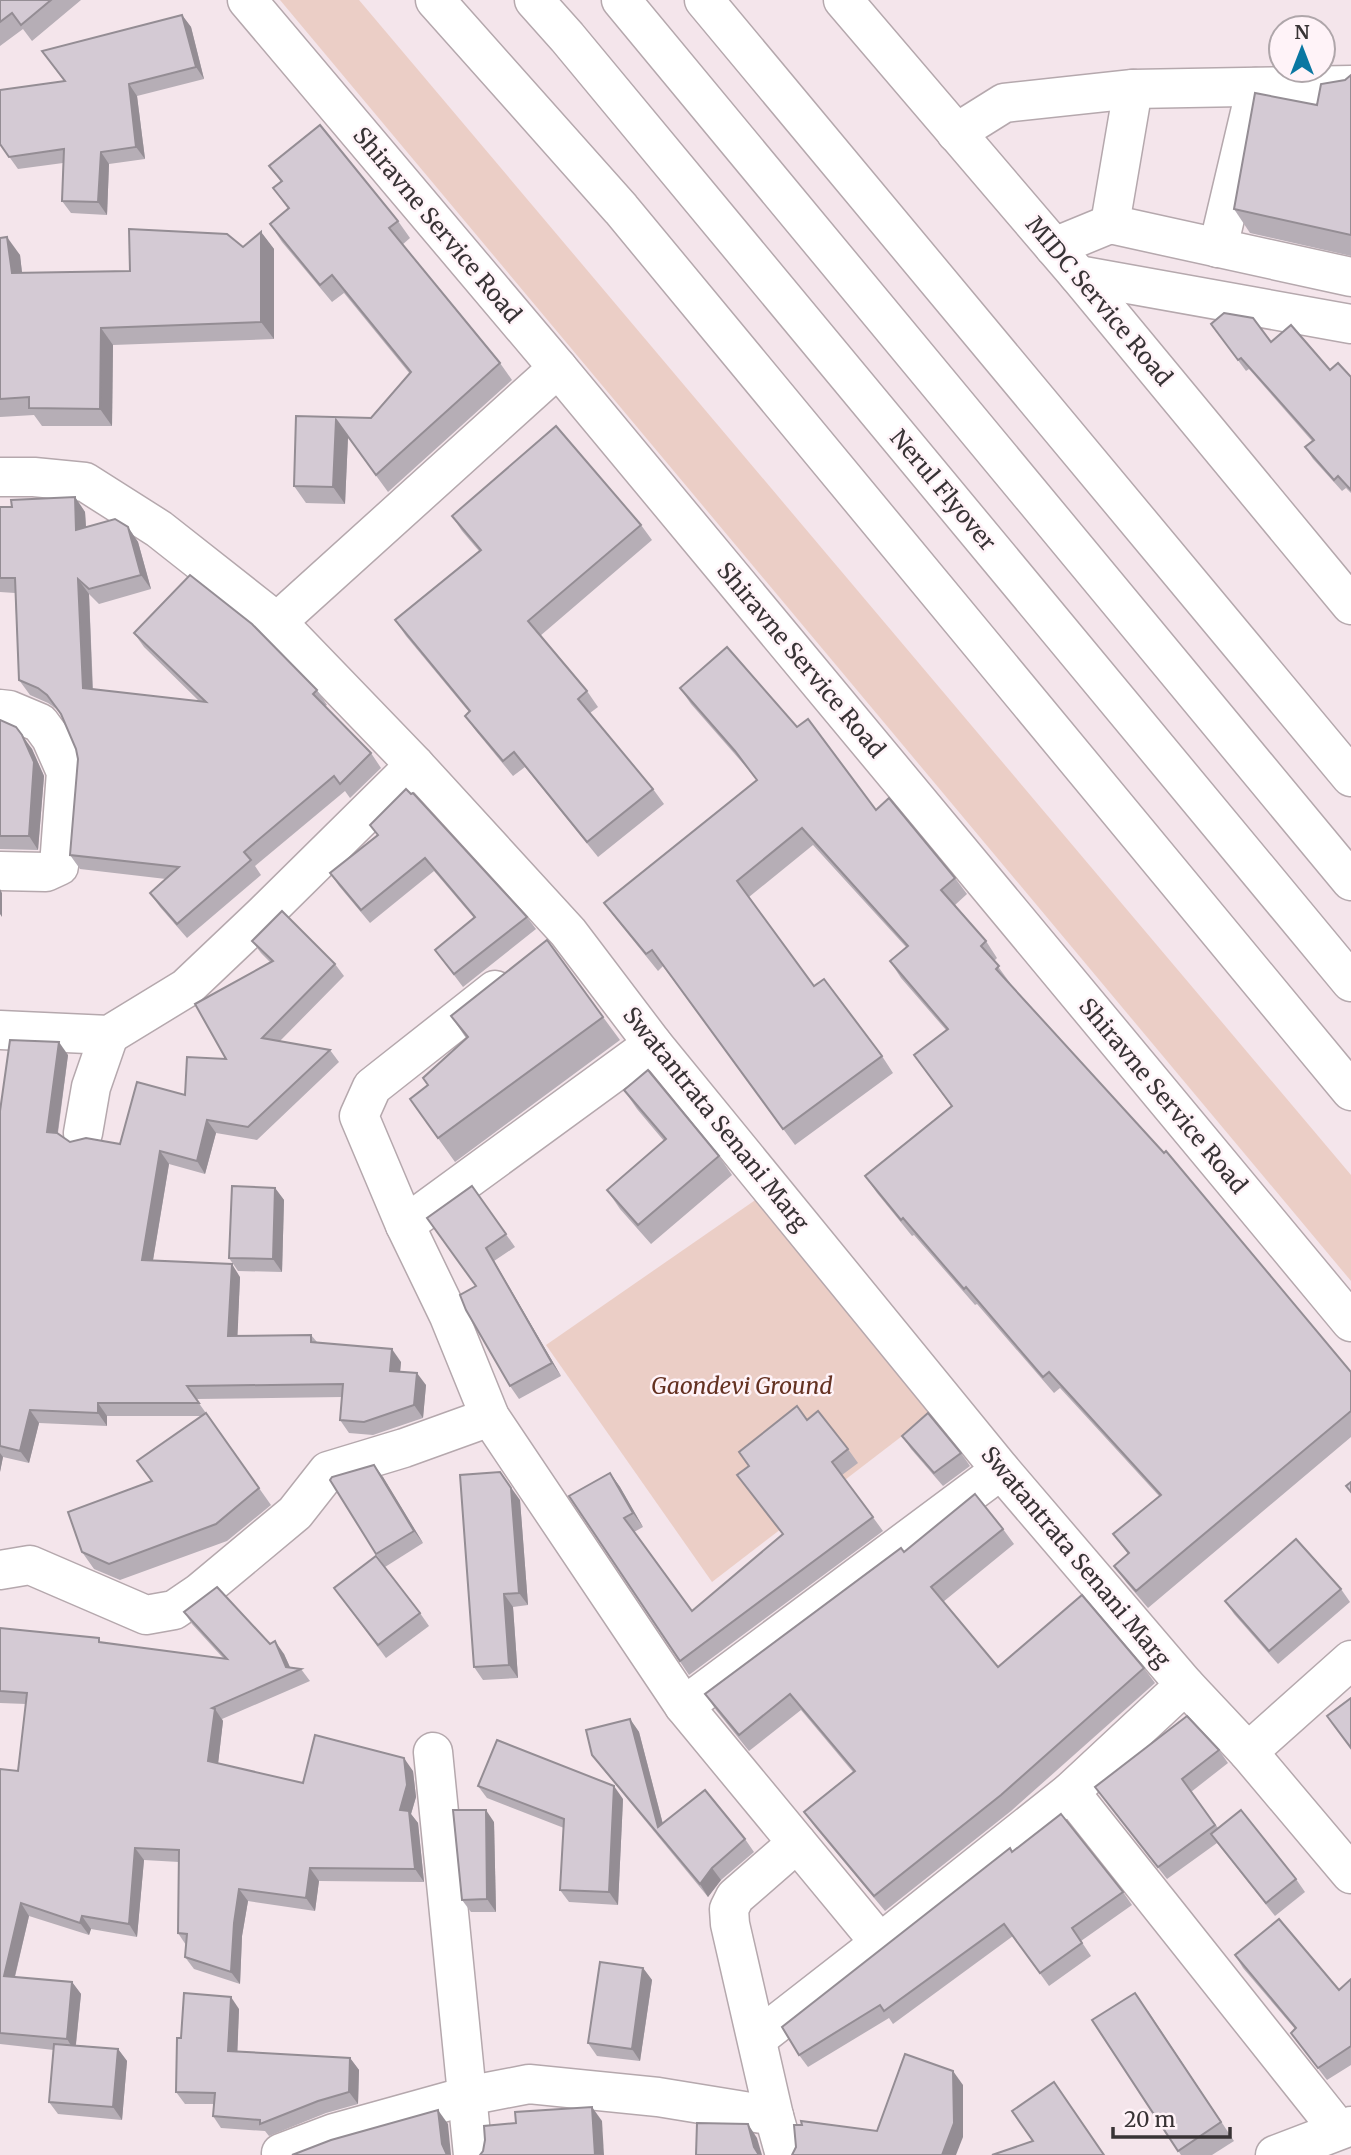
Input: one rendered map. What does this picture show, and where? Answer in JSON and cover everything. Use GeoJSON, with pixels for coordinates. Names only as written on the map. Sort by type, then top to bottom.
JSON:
{"type":"FeatureCollection","features":[{"type":"Feature","properties":{"kind":"main road","name":"Shiravne Service Road"},"geometry":{"type":"LineString","coordinates":[[247,0],[558,368],[1351,1322]]}},
{"type":"Feature","properties":{"kind":"main road"},"geometry":{"type":"LineString","coordinates":[[435,0],[621,209],[1351,1091]]}},
{"type":"Feature","properties":{"kind":"main road","name":"Nerul Flyover"},"geometry":{"type":"LineString","coordinates":[[534,0],[576,47],[1351,982]]}},
{"type":"Feature","properties":{"kind":"main road"},"geometry":{"type":"LineString","coordinates":[[621,0],[1351,881]]}},
{"type":"Feature","properties":{"kind":"main road"},"geometry":{"type":"LineString","coordinates":[[704,0],[1351,777]]}},
{"type":"Feature","properties":{"kind":"main road","name":"MIDC Service Road"},"geometry":{"type":"LineString","coordinates":[[843,0],[1066,261],[1351,606]]}},
{"type":"Feature","properties":{"kind":"main road"},"geometry":{"type":"LineString","coordinates":[[956,133],[1004,103],[1133,89],[1351,85]]}},
{"type":"Feature","properties":{"kind":"main road"},"geometry":{"type":"LineString","coordinates":[[1218,248],[1256,87]]}},
{"type":"Feature","properties":{"kind":"main road"},"geometry":{"type":"LineString","coordinates":[[1066,261],[1110,224],[1133,89]]}},
{"type":"Feature","properties":{"kind":"main road"},"geometry":{"type":"LineString","coordinates":[[1110,224],[1351,277]]}},
{"type":"Feature","properties":{"kind":"main road"},"geometry":{"type":"LineString","coordinates":[[1066,261],[1351,324]]}},
{"type":"Feature","properties":{"kind":"main road"},"geometry":{"type":"LineString","coordinates":[[277,622],[558,368]]}},
{"type":"Feature","properties":{"kind":"main road","name":"Swatantrata Senani Marg"},"geometry":{"type":"LineString","coordinates":[[0,477],[85,482],[159,529],[277,622],[415,765],[546,949],[653,1044],[1001,1470],[1351,1874]]}},
{"type":"Feature","properties":{"kind":"main road"},"geometry":{"type":"LineString","coordinates":[[0,709],[40,723],[51,738],[66,772],[59,866],[46,872],[0,872]]}},
{"type":"Feature","properties":{"kind":"main road"},"geometry":{"type":"LineString","coordinates":[[0,1030],[109,1035],[186,988],[415,765]]}},
{"type":"Feature","properties":{"kind":"main road"},"geometry":{"type":"LineString","coordinates":[[546,949],[372,1087],[359,1116],[405,1226],[449,1316],[490,1417],[684,1706],[880,1943]]}},
{"type":"Feature","properties":{"kind":"main road"},"geometry":{"type":"LineString","coordinates":[[83,1133],[91,1087],[109,1035]]}},
{"type":"Feature","properties":{"kind":"main road"},"geometry":{"type":"LineString","coordinates":[[405,1226],[653,1044]]}},
{"type":"Feature","properties":{"kind":"main road"},"geometry":{"type":"LineString","coordinates":[[0,1570],[30,1565],[146,1615],[174,1610],[295,1513],[328,1471],[404,1448],[490,1417]]}},
{"type":"Feature","properties":{"kind":"main road"},"geometry":{"type":"LineString","coordinates":[[684,1706],[1001,1470]]}},
{"type":"Feature","properties":{"kind":"main road"},"geometry":{"type":"LineString","coordinates":[[1248,1752],[1351,1660]]}},
{"type":"Feature","properties":{"kind":"main road"},"geometry":{"type":"LineString","coordinates":[[758,2038],[1070,1792],[1185,1685]]}},
{"type":"Feature","properties":{"kind":"main road"},"geometry":{"type":"LineString","coordinates":[[433,1752],[472,2155]]}},
{"type":"Feature","properties":{"kind":"main road"},"geometry":{"type":"LineString","coordinates":[[1070,1792],[1344,2128],[1275,2155]]}},
{"type":"Feature","properties":{"kind":"main road"},"geometry":{"type":"LineString","coordinates":[[785,2155],[730,1924],[729,1909],[736,1897],[797,1843]]}},
{"type":"Feature","properties":{"kind":"main road"},"geometry":{"type":"LineString","coordinates":[[281,2153],[334,2133],[467,2096],[529,2084],[658,2097],[774,2116]]}},
{"type":"Feature","properties":{"kind":"green space"},"geometry":{"type":"Polygon","coordinates":[[[280,0],[359,0],[1351,1175],[1351,1281],[280,0]]]}},
{"type":"Feature","properties":{"kind":"green space","name":"Gaondevi Ground"},"geometry":{"type":"Polygon","coordinates":[[[764,1194],[936,1410],[712,1582],[546,1345],[764,1194]]]}},
{"type":"Feature","properties":{"kind":"building"},"geometry":{"type":"Polygon","coordinates":[[[0,0],[51,0],[21,25],[12,13],[0,22],[0,0]]]}},
{"type":"Feature","properties":{"kind":"building"},"geometry":{"type":"Polygon","coordinates":[[[182,15],[196,67],[129,84],[136,147],[101,152],[98,202],[62,201],[64,149],[9,157],[0,144],[0,90],[65,81],[42,51],[182,15]]]}},
{"type":"Feature","properties":{"kind":"building"},"geometry":{"type":"Polygon","coordinates":[[[1351,75],[1351,235],[1234,209],[1255,93],[1317,105],[1321,84],[1337,84],[1337,81],[1351,75]]]}},
{"type":"Feature","properties":{"kind":"building"},"geometry":{"type":"Polygon","coordinates":[[[320,125],[398,221],[389,228],[500,363],[376,475],[336,420],[333,487],[294,486],[296,416],[371,418],[411,372],[332,275],[320,285],[270,224],[289,208],[273,188],[282,181],[269,166],[320,125]]]}},
{"type":"Feature","properties":{"kind":"building"},"geometry":{"type":"Polygon","coordinates":[[[129,229],[227,234],[243,247],[261,232],[261,322],[101,328],[100,409],[29,408],[29,397],[0,399],[0,238],[7,237],[12,273],[130,271],[129,229]]]}},
{"type":"Feature","properties":{"kind":"building"},"geometry":{"type":"Polygon","coordinates":[[[1224,313],[1253,318],[1271,342],[1291,325],[1330,370],[1338,363],[1351,377],[1351,490],[1338,476],[1334,480],[1305,447],[1314,440],[1241,358],[1238,360],[1211,324],[1224,313]]]}},
{"type":"Feature","properties":{"kind":"building"},"geometry":{"type":"Polygon","coordinates":[[[556,426],[641,525],[528,621],[587,691],[578,699],[653,789],[587,842],[514,752],[503,761],[465,716],[470,711],[395,620],[481,550],[452,516],[556,426]]]}},
{"type":"Feature","properties":{"kind":"building"},"geometry":{"type":"Polygon","coordinates":[[[75,497],[76,530],[115,519],[128,527],[141,575],[89,589],[78,579],[83,688],[206,702],[134,633],[190,575],[252,624],[317,690],[313,694],[371,753],[340,784],[334,776],[244,852],[251,860],[177,924],[150,893],[179,867],[70,855],[78,759],[76,749],[61,714],[47,695],[19,680],[15,578],[0,578],[0,507],[12,507],[11,500],[75,497]]]}},
{"type":"Feature","properties":{"kind":"building"},"geometry":{"type":"Polygon","coordinates":[[[727,647],[797,727],[808,719],[876,810],[889,798],[955,878],[941,890],[986,941],[981,946],[999,966],[996,969],[1164,1153],[1166,1151],[1351,1372],[1351,1411],[1136,1591],[1114,1566],[1129,1553],[1113,1534],[1161,1495],[1049,1372],[1043,1377],[966,1287],[964,1289],[903,1218],[901,1220],[865,1176],[952,1106],[914,1055],[948,1029],[890,961],[908,946],[802,828],[737,881],[814,986],[824,979],[882,1056],[783,1129],[652,950],[646,954],[604,903],[757,780],[680,688],[727,647]]]}},
{"type":"Feature","properties":{"kind":"building"},"geometry":{"type":"Polygon","coordinates":[[[0,720],[16,727],[34,762],[29,836],[0,836],[0,720]]]}},
{"type":"Feature","properties":{"kind":"building"},"geometry":{"type":"Polygon","coordinates":[[[406,789],[413,793],[527,917],[454,974],[435,950],[475,917],[425,858],[361,910],[330,873],[378,835],[370,825],[406,789]]]}},
{"type":"Feature","properties":{"kind":"building"},"geometry":{"type":"Polygon","coordinates":[[[282,911],[335,964],[262,1038],[330,1050],[248,1127],[207,1120],[197,1161],[160,1151],[142,1260],[232,1264],[228,1336],[311,1335],[311,1342],[392,1349],[390,1371],[417,1373],[414,1405],[364,1422],[340,1420],[343,1384],[187,1386],[199,1403],[98,1403],[98,1413],[30,1410],[20,1451],[0,1446],[0,1111],[10,1040],[59,1042],[47,1132],[57,1133],[70,1142],[86,1138],[120,1144],[137,1082],[185,1095],[187,1057],[226,1059],[195,1004],[273,961],[252,941],[282,911]]]}},
{"type":"Feature","properties":{"kind":"building"},"geometry":{"type":"Polygon","coordinates":[[[547,940],[603,1017],[438,1138],[410,1099],[428,1085],[423,1078],[468,1037],[451,1016],[547,940]]]}},
{"type":"Feature","properties":{"kind":"building"},"geometry":{"type":"Polygon","coordinates":[[[648,1070],[719,1156],[638,1225],[607,1190],[666,1139],[624,1090],[648,1070]]]}},
{"type":"Feature","properties":{"kind":"building"},"geometry":{"type":"Polygon","coordinates":[[[232,1186],[275,1188],[273,1259],[229,1258],[232,1186]]]}},
{"type":"Feature","properties":{"kind":"building"},"geometry":{"type":"Polygon","coordinates":[[[472,1186],[506,1234],[486,1248],[552,1363],[510,1386],[460,1295],[476,1286],[427,1218],[472,1186]]]}},
{"type":"Feature","properties":{"kind":"building"},"geometry":{"type":"Polygon","coordinates":[[[797,1406],[807,1420],[818,1411],[848,1449],[832,1462],[873,1517],[680,1661],[569,1496],[610,1473],[633,1513],[624,1518],[692,1611],[783,1534],[737,1475],[749,1466],[739,1452],[797,1406]]]}},
{"type":"Feature","properties":{"kind":"building"},"geometry":{"type":"Polygon","coordinates":[[[206,1413],[259,1488],[216,1524],[109,1564],[82,1552],[68,1512],[152,1481],[137,1461],[206,1413]]]}},
{"type":"Feature","properties":{"kind":"building"},"geometry":{"type":"Polygon","coordinates":[[[928,1413],[961,1453],[934,1473],[902,1436],[928,1413]]]}},
{"type":"Feature","properties":{"kind":"building"},"geometry":{"type":"Polygon","coordinates":[[[374,1465],[414,1531],[376,1554],[330,1480],[332,1477],[374,1465]]]}},
{"type":"Feature","properties":{"kind":"building"},"geometry":{"type":"Polygon","coordinates":[[[500,1472],[511,1488],[519,1593],[504,1594],[509,1665],[474,1667],[460,1475],[500,1472]]]}},
{"type":"Feature","properties":{"kind":"building"},"geometry":{"type":"Polygon","coordinates":[[[975,1494],[1003,1529],[931,1587],[998,1667],[1082,1595],[1144,1668],[1001,1795],[874,1896],[804,1812],[855,1771],[790,1694],[739,1735],[705,1694],[901,1548],[904,1552],[975,1494]]]}},
{"type":"Feature","properties":{"kind":"building"},"geometry":{"type":"Polygon","coordinates":[[[1296,1539],[1341,1589],[1269,1651],[1225,1601],[1296,1539]]]}},
{"type":"Feature","properties":{"kind":"building"},"geometry":{"type":"Polygon","coordinates":[[[376,1556],[420,1613],[378,1645],[334,1588],[376,1556]]]}},
{"type":"Feature","properties":{"kind":"building"},"geometry":{"type":"Polygon","coordinates":[[[217,1587],[270,1644],[275,1641],[286,1667],[301,1669],[212,1708],[215,1709],[208,1761],[303,1783],[315,1735],[404,1758],[407,1785],[400,1810],[409,1811],[415,1869],[310,1868],[306,1898],[239,1889],[231,1972],[185,1957],[187,1934],[178,1933],[179,1850],[135,1848],[129,1924],[82,1916],[80,1923],[21,1903],[4,1976],[72,1982],[67,2039],[0,2033],[0,1769],[18,1771],[27,1693],[0,1691],[0,1628],[99,1638],[99,1642],[227,1659],[184,1612],[217,1587]]]}},
{"type":"Feature","properties":{"kind":"building"},"geometry":{"type":"Polygon","coordinates":[[[1351,1698],[1351,1748],[1327,1716],[1351,1698]]]}},
{"type":"Feature","properties":{"kind":"building"},"geometry":{"type":"Polygon","coordinates":[[[1187,1716],[1219,1750],[1182,1779],[1215,1825],[1158,1867],[1095,1787],[1187,1716]]]}},
{"type":"Feature","properties":{"kind":"building"},"geometry":{"type":"Polygon","coordinates":[[[630,1719],[658,1827],[705,1790],[745,1839],[712,1868],[700,1884],[592,1755],[586,1730],[630,1719]]]}},
{"type":"Feature","properties":{"kind":"building"},"geometry":{"type":"Polygon","coordinates":[[[497,1740],[614,1786],[609,1892],[560,1890],[564,1819],[478,1786],[497,1740]]]}},
{"type":"Feature","properties":{"kind":"building"},"geometry":{"type":"Polygon","coordinates":[[[453,1810],[486,1810],[487,1899],[462,1900],[453,1810]]]}},
{"type":"Feature","properties":{"kind":"building"},"geometry":{"type":"Polygon","coordinates":[[[1241,1810],[1296,1879],[1266,1903],[1211,1834],[1241,1810]]]}},
{"type":"Feature","properties":{"kind":"building"},"geometry":{"type":"Polygon","coordinates":[[[1061,1814],[1123,1892],[1072,1928],[1082,1943],[1040,1973],[1004,1924],[884,2011],[880,2005],[799,2055],[782,2027],[1010,1848],[1012,1852],[1061,1814]]]}},
{"type":"Feature","properties":{"kind":"building"},"geometry":{"type":"Polygon","coordinates":[[[1279,1919],[1339,1990],[1351,1979],[1351,2046],[1318,2068],[1291,2033],[1296,2028],[1235,1955],[1279,1919]]]}},
{"type":"Feature","properties":{"kind":"building"},"geometry":{"type":"Polygon","coordinates":[[[600,1962],[643,1968],[632,2049],[588,2043],[600,1962]]]}},
{"type":"Feature","properties":{"kind":"building"},"geometry":{"type":"Polygon","coordinates":[[[184,1993],[231,1997],[228,2051],[350,2058],[349,2092],[260,2124],[260,2120],[213,2116],[215,2093],[176,2092],[177,2038],[181,2038],[184,1993]]]}},
{"type":"Feature","properties":{"kind":"building"},"geometry":{"type":"Polygon","coordinates":[[[1135,1993],[1221,2122],[1178,2151],[1092,2020],[1135,1993]]]}},
{"type":"Feature","properties":{"kind":"building"},"geometry":{"type":"Polygon","coordinates":[[[54,2044],[118,2049],[113,2107],[49,2102],[54,2044]]]}},
{"type":"Feature","properties":{"kind":"building"},"geometry":{"type":"Polygon","coordinates":[[[905,2054],[953,2071],[954,2123],[942,2155],[792,2155],[796,2147],[794,2125],[802,2125],[801,2121],[877,2131],[905,2054]]]}},
{"type":"Feature","properties":{"kind":"building"},"geometry":{"type":"Polygon","coordinates":[[[1054,2082],[1104,2155],[992,2155],[1033,2141],[1012,2111],[1054,2082]]]}},
{"type":"Feature","properties":{"kind":"building"},"geometry":{"type":"Polygon","coordinates":[[[592,2107],[595,2155],[480,2155],[485,2140],[484,2126],[516,2123],[515,2112],[592,2107]]]}},
{"type":"Feature","properties":{"kind":"building"},"geometry":{"type":"Polygon","coordinates":[[[438,2110],[442,2144],[447,2155],[292,2155],[331,2140],[438,2110]]]}},
{"type":"Feature","properties":{"kind":"building"},"geometry":{"type":"Polygon","coordinates":[[[697,2123],[748,2124],[759,2155],[696,2155],[697,2123]]]}}]}
